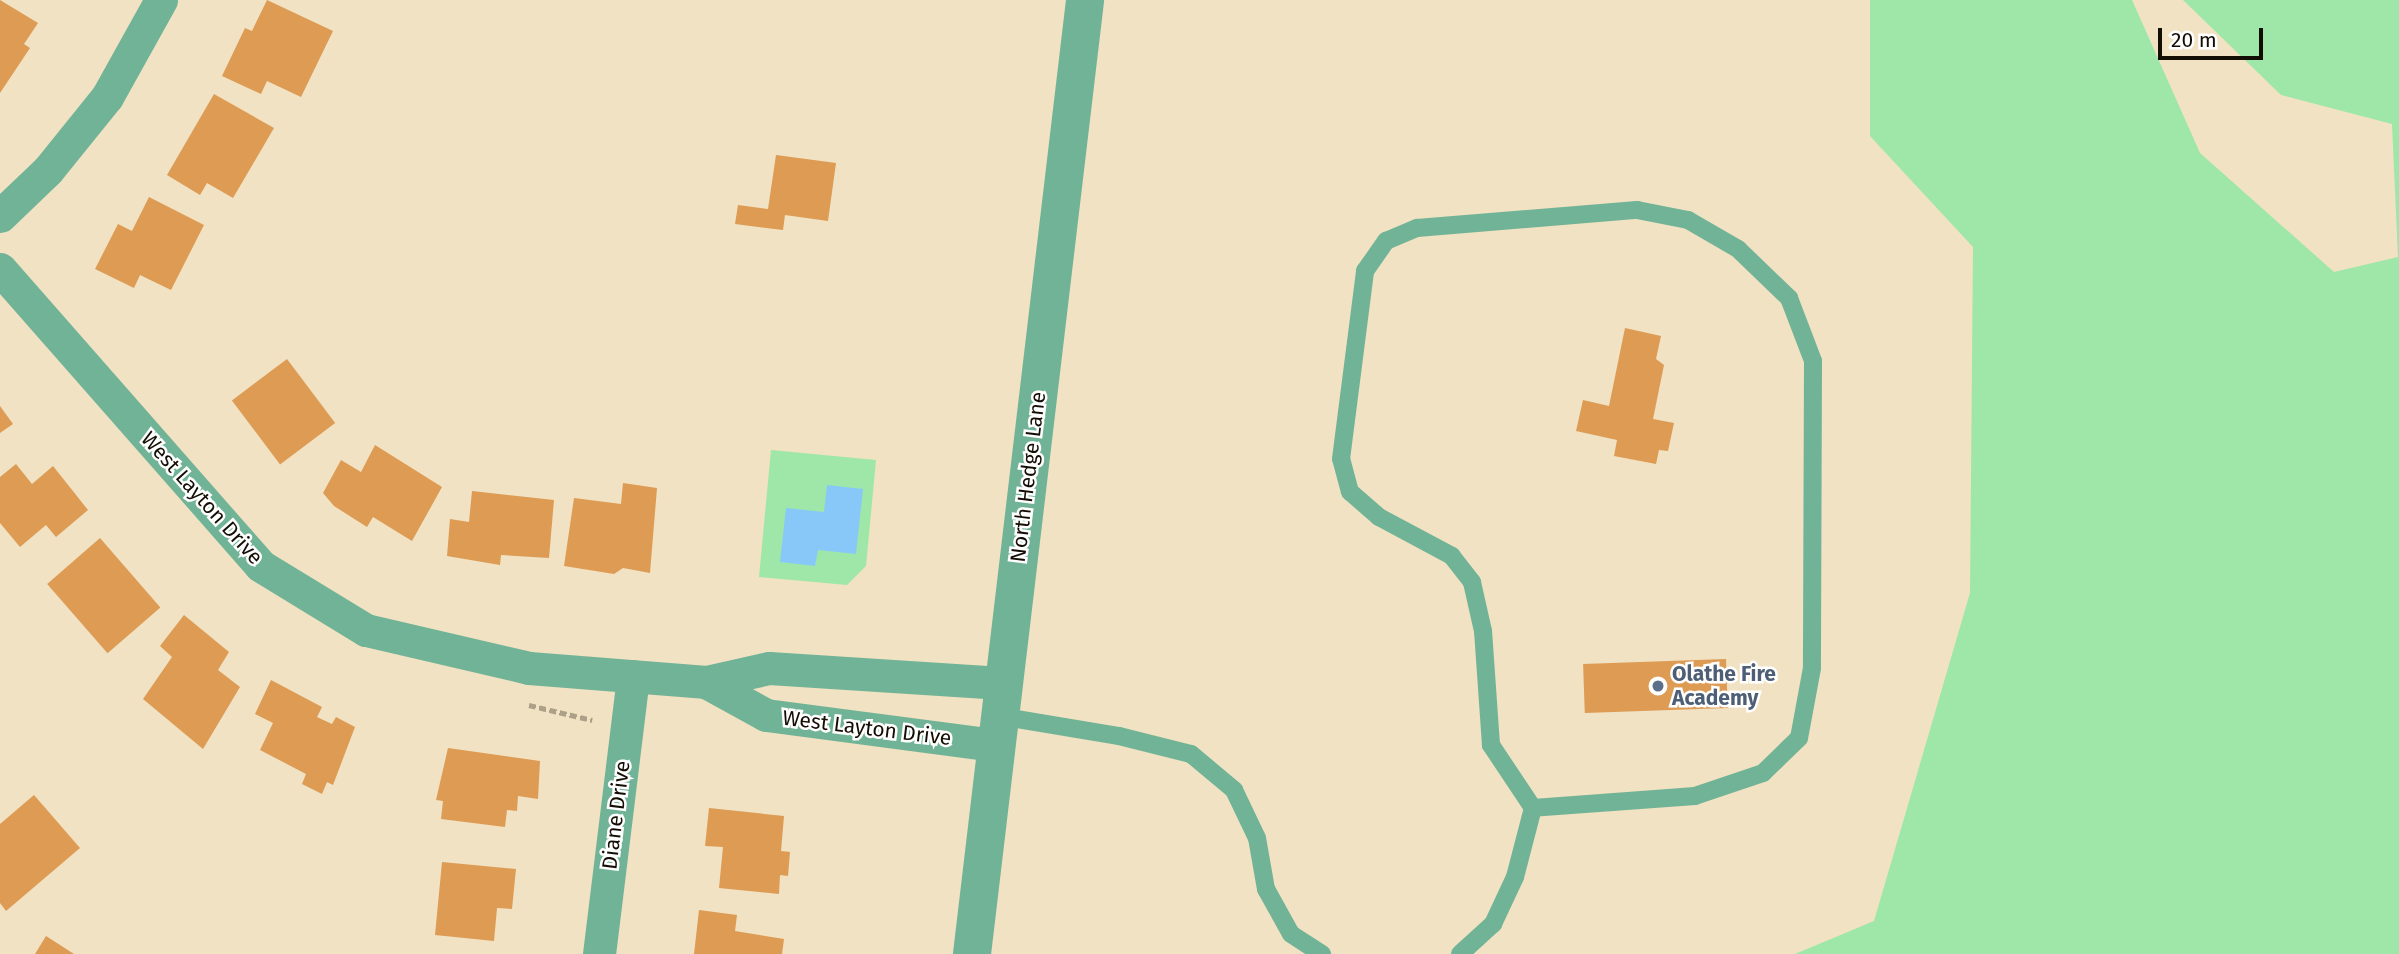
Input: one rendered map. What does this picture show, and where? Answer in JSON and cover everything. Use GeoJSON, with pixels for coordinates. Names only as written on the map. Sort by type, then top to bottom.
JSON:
{"type":"FeatureCollection","features":[{"type":"Feature","properties":{"kind":"street"},"geometry":{"type":"LineString","coordinates":[[0,216],[48,170],[107,97],[161,0]]}},
{"type":"Feature","properties":{"kind":"street","name":"North Hedge Lane"},"geometry":{"type":"LineString","coordinates":[[972,954],[1084,0]]}},
{"type":"Feature","properties":{"kind":"street","name":"West Layton Drive"},"geometry":{"type":"LineString","coordinates":[[0,269],[261,566],[366,630],[529,668],[706,682],[769,668],[998,715]]}},
{"type":"Feature","properties":{"kind":"street","name":"Diane Drive"},"geometry":{"type":"LineString","coordinates":[[599,954],[633,676]]}},
{"type":"Feature","properties":{"kind":"street","name":"West Layton Drive"},"geometry":{"type":"LineString","coordinates":[[706,682],[766,715],[998,715]]}},
{"type":"Feature","properties":{"kind":"lane"},"geometry":{"type":"LineString","coordinates":[[1460,954],[1493,924],[1515,877],[1533,808],[1491,745],[1483,631],[1472,582],[1452,556],[1379,517],[1350,492],[1340,459],[1365,271],[1386,241],[1417,228],[1637,210],[1688,220],[1738,248],[1789,298],[1813,361],[1812,668],[1799,738],[1763,773],[1695,796],[1533,808]]}},
{"type":"Feature","properties":{"kind":"lane"},"geometry":{"type":"LineString","coordinates":[[998,715],[1119,736],[1191,754],[1234,790],[1257,838],[1266,889],[1291,934],[1322,954]]}},
{"type":"Feature","properties":{"kind":"green space"},"geometry":{"type":"Polygon","coordinates":[[[1870,0],[2132,0],[2200,153],[2334,272],[2398,257],[2392,124],[2281,95],[2183,0],[2399,0],[2399,954],[1795,954],[1874,921],[1970,593],[1973,247],[1870,136],[1870,0]]]}},
{"type":"Feature","properties":{"kind":"green space"},"geometry":{"type":"Polygon","coordinates":[[[771,450],[876,460],[866,566],[847,585],[759,577],[771,450]]]}},
{"type":"Feature","properties":{"kind":"water"},"geometry":{"type":"Polygon","coordinates":[[[827,485],[863,489],[856,554],[818,550],[815,566],[780,562],[786,508],[824,512],[827,485]]]}},
{"type":"Feature","properties":{"kind":"building"},"geometry":{"type":"Polygon","coordinates":[[[0,0],[38,23],[24,44],[30,48],[0,93],[0,0]]]}},
{"type":"Feature","properties":{"kind":"building"},"geometry":{"type":"Polygon","coordinates":[[[267,0],[333,31],[301,97],[267,81],[261,94],[222,76],[245,28],[252,31],[267,0]]]}},
{"type":"Feature","properties":{"kind":"building"},"geometry":{"type":"Polygon","coordinates":[[[214,94],[274,128],[233,198],[207,183],[200,195],[167,175],[214,94]]]}},
{"type":"Feature","properties":{"kind":"building"},"geometry":{"type":"Polygon","coordinates":[[[776,155],[836,163],[828,221],[785,215],[783,230],[735,224],[738,205],[768,209],[776,155]]]}},
{"type":"Feature","properties":{"kind":"building"},"geometry":{"type":"Polygon","coordinates":[[[149,197],[204,225],[171,290],[140,275],[134,288],[95,269],[118,224],[132,231],[149,197]]]}},
{"type":"Feature","properties":{"kind":"building"},"geometry":{"type":"Polygon","coordinates":[[[1625,328],[1661,336],[1656,359],[1664,365],[1653,419],[1674,423],[1668,451],[1659,450],[1656,464],[1614,456],[1617,440],[1576,431],[1583,400],[1609,406],[1625,328]]]}},
{"type":"Feature","properties":{"kind":"building"},"geometry":{"type":"Polygon","coordinates":[[[287,359],[335,423],[280,464],[232,401],[287,359]]]}},
{"type":"Feature","properties":{"kind":"building"},"geometry":{"type":"Polygon","coordinates":[[[0,406],[13,424],[0,433],[0,406]]]}},
{"type":"Feature","properties":{"kind":"building"},"geometry":{"type":"Polygon","coordinates":[[[375,445],[442,487],[412,541],[373,517],[367,527],[334,506],[323,493],[341,460],[361,472],[375,445]]]}},
{"type":"Feature","properties":{"kind":"building"},"geometry":{"type":"Polygon","coordinates":[[[16,464],[32,484],[53,466],[88,510],[56,537],[46,525],[20,547],[0,523],[0,477],[16,464]]]}},
{"type":"Feature","properties":{"kind":"building"},"geometry":{"type":"Polygon","coordinates":[[[623,483],[657,488],[650,573],[623,568],[614,574],[564,566],[574,498],[621,504],[623,483]]]}},
{"type":"Feature","properties":{"kind":"building"},"geometry":{"type":"Polygon","coordinates":[[[472,491],[554,500],[549,558],[501,555],[500,565],[447,556],[450,519],[469,522],[472,491]]]}},
{"type":"Feature","properties":{"kind":"building"},"geometry":{"type":"Polygon","coordinates":[[[100,538],[160,607],[108,653],[47,584],[100,538]]]}},
{"type":"Feature","properties":{"kind":"building"},"geometry":{"type":"Polygon","coordinates":[[[184,615],[229,652],[218,670],[240,687],[203,749],[143,699],[172,657],[160,646],[184,615]]]}},
{"type":"Feature","properties":{"kind":"building"},"geometry":{"type":"Polygon","coordinates":[[[1726,659],[1728,708],[1585,713],[1583,664],[1726,659]]]}},
{"type":"Feature","properties":{"kind":"building"},"geometry":{"type":"Polygon","coordinates":[[[271,680],[322,707],[317,717],[332,724],[336,717],[355,727],[333,785],[327,782],[322,794],[302,784],[306,774],[260,750],[273,723],[255,714],[271,680]]]}},
{"type":"Feature","properties":{"kind":"building"},"geometry":{"type":"Polygon","coordinates":[[[448,748],[540,761],[538,799],[518,796],[517,811],[507,810],[505,827],[441,819],[443,801],[436,800],[448,748]]]}},
{"type":"Feature","properties":{"kind":"building"},"geometry":{"type":"Polygon","coordinates":[[[34,795],[80,848],[6,911],[0,903],[0,824],[34,795]]]}},
{"type":"Feature","properties":{"kind":"building"},"geometry":{"type":"Polygon","coordinates":[[[709,808],[784,816],[781,851],[790,852],[788,876],[780,875],[779,894],[719,888],[723,847],[705,846],[709,808]]]}},
{"type":"Feature","properties":{"kind":"building"},"geometry":{"type":"Polygon","coordinates":[[[442,862],[516,869],[512,909],[497,908],[494,941],[435,935],[442,862]]]}},
{"type":"Feature","properties":{"kind":"building"},"geometry":{"type":"Polygon","coordinates":[[[699,910],[737,915],[735,931],[784,939],[782,954],[694,954],[699,910]]]}},
{"type":"Feature","properties":{"kind":"building"},"geometry":{"type":"Polygon","coordinates":[[[46,936],[74,954],[35,954],[46,936]]]}},
{"type":"Feature","properties":{"kind":"place","name":"Olathe Fire Academy"},"geometry":{"type":"Point","coordinates":[1658,686]}}]}
